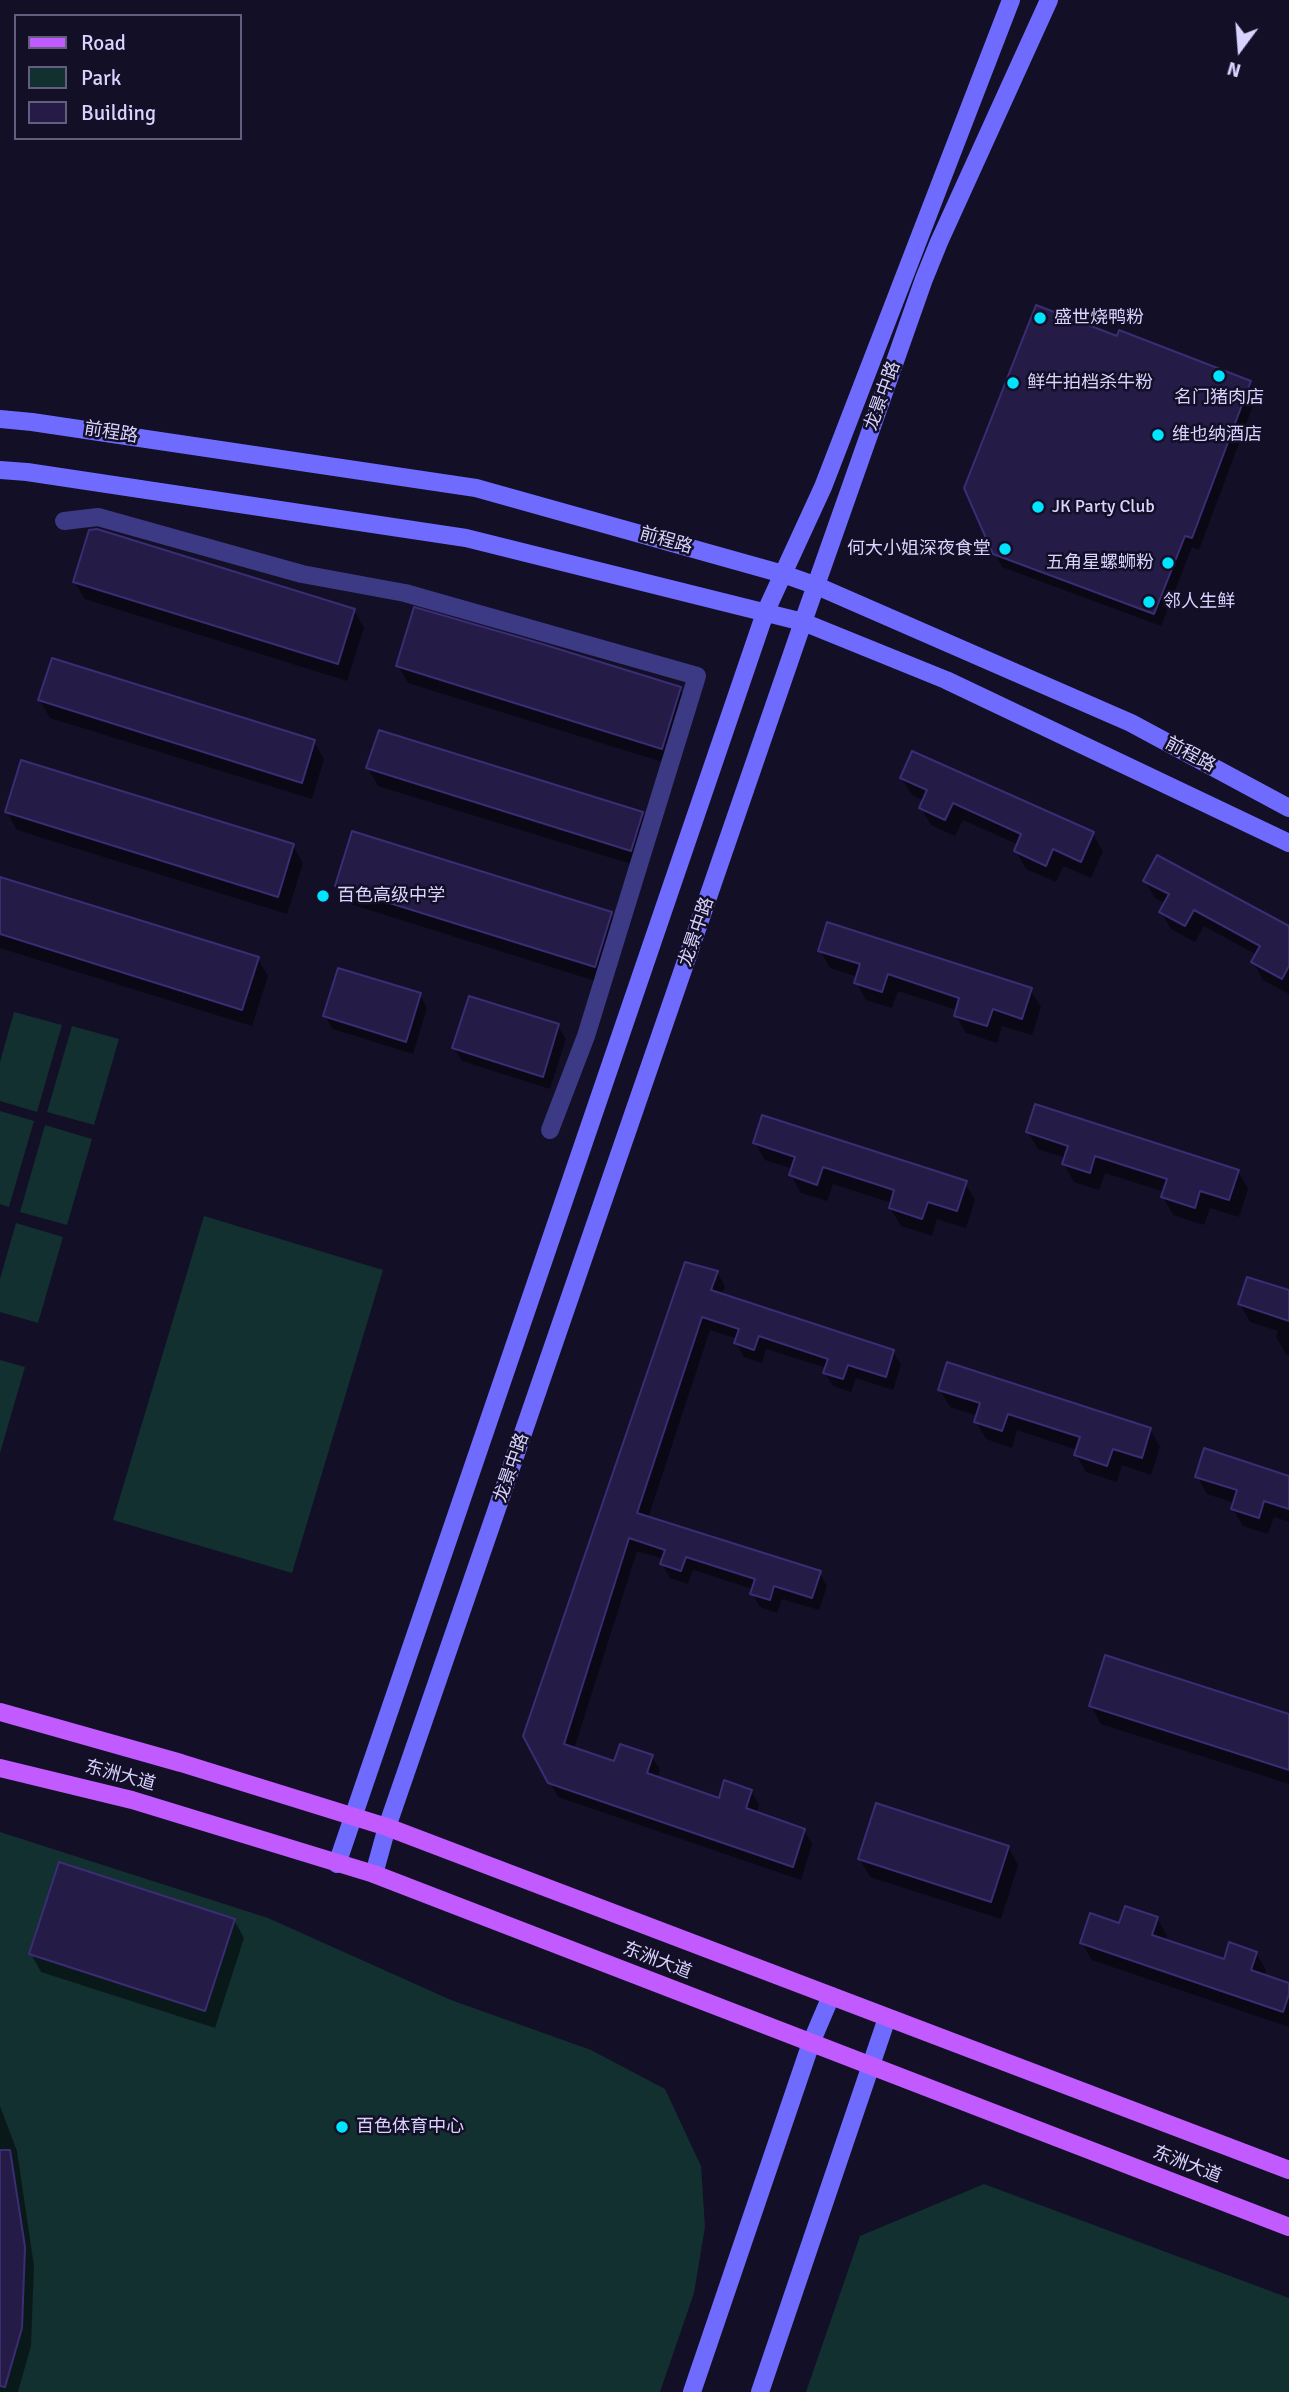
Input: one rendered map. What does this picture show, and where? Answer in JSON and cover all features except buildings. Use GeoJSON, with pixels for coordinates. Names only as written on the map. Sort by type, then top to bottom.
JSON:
{"type":"FeatureCollection","features":[{"type":"Feature","properties":{"kind":"main road","name":"东洲大道"},"geometry":{"type":"LineString","coordinates":[[0,1712],[181,1763],[387,1827],[1289,2170]]}},
{"type":"Feature","properties":{"kind":"main road","name":"东洲大道"},"geometry":{"type":"LineString","coordinates":[[0,1768],[132,1800],[374,1874],[1289,2227]]}},
{"type":"Feature","properties":{"kind":"street","name":"龙景中路"},"geometry":{"type":"LineString","coordinates":[[337,1864],[765,613],[823,487],[1011,0]]}},
{"type":"Feature","properties":{"kind":"street","name":"龙景中路"},"geometry":{"type":"LineString","coordinates":[[374,1874],[387,1827],[803,622],[939,242],[1049,0]]}},
{"type":"Feature","properties":{"kind":"street","name":"前程路"},"geometry":{"type":"LineString","coordinates":[[0,419],[476,488],[783,574],[817,586],[1131,723],[1289,808]]}},
{"type":"Feature","properties":{"kind":"street","name":"前程路"},"geometry":{"type":"LineString","coordinates":[[0,470],[466,538],[803,622],[946,680],[1289,843]]}},
{"type":"Feature","properties":{"kind":"street"},"geometry":{"type":"LineString","coordinates":[[64,521],[98,517],[302,575],[405,593],[697,676],[586,1036],[550,1130]]}},
{"type":"Feature","properties":{"kind":"street"},"geometry":{"type":"LineString","coordinates":[[692,2392],[811,2043],[831,1996]]}},
{"type":"Feature","properties":{"kind":"street"},"geometry":{"type":"LineString","coordinates":[[760,2392],[887,2018]]}},
{"type":"Feature","properties":{"kind":"green space"},"geometry":{"type":"Polygon","coordinates":[[[14,1012],[62,1025],[37,1112],[0,1101],[0,1062],[14,1012]]]}},
{"type":"Feature","properties":{"kind":"green space"},"geometry":{"type":"Polygon","coordinates":[[[72,1026],[119,1039],[94,1125],[47,1112],[72,1026]]]}},
{"type":"Feature","properties":{"kind":"green space"},"geometry":{"type":"Polygon","coordinates":[[[0,1111],[34,1121],[9,1207],[0,1204],[0,1111]]]}},
{"type":"Feature","properties":{"kind":"green space"},"geometry":{"type":"Polygon","coordinates":[[[45,1125],[92,1139],[67,1225],[20,1212],[45,1125]]]}},
{"type":"Feature","properties":{"kind":"green space"},"geometry":{"type":"Polygon","coordinates":[[[204,1216],[383,1270],[292,1573],[113,1520],[204,1216]]]}},
{"type":"Feature","properties":{"kind":"green space"},"geometry":{"type":"Polygon","coordinates":[[[16,1223],[63,1237],[38,1323],[0,1312],[0,1279],[16,1223]]]}},
{"type":"Feature","properties":{"kind":"green space"},"geometry":{"type":"Polygon","coordinates":[[[0,1360],[25,1367],[0,1453],[0,1360]]]}},
{"type":"Feature","properties":{"kind":"green space","name":"百色体育中心"},"geometry":{"type":"Polygon","coordinates":[[[0,1832],[268,1918],[451,2000],[591,2050],[665,2089],[701,2166],[705,2227],[694,2293],[660,2392],[0,2392],[0,1832]]]}},
{"type":"Feature","properties":{"kind":"green space"},"geometry":{"type":"Polygon","coordinates":[[[984,2184],[1289,2298],[1289,2392],[806,2392],[860,2236],[984,2184]]]}},
{"type":"Feature","properties":{"kind":"place","name":"盛世烧鸭粉"},"geometry":{"type":"Point","coordinates":[1040,318]}},
{"type":"Feature","properties":{"kind":"place","name":"名门猪肉店"},"geometry":{"type":"Point","coordinates":[1219,376]}},
{"type":"Feature","properties":{"kind":"place","name":"鲜牛拍档杀牛粉"},"geometry":{"type":"Point","coordinates":[1013,383]}},
{"type":"Feature","properties":{"kind":"place","name":"维也纳酒店"},"geometry":{"type":"Point","coordinates":[1158,435]}},
{"type":"Feature","properties":{"kind":"place","name":"JK Party Club"},"geometry":{"type":"Point","coordinates":[1038,507]}},
{"type":"Feature","properties":{"kind":"place","name":"何大小姐深夜食堂"},"geometry":{"type":"Point","coordinates":[1005,549]}},
{"type":"Feature","properties":{"kind":"place","name":"五角星螺蛳粉"},"geometry":{"type":"Point","coordinates":[1168,563]}},
{"type":"Feature","properties":{"kind":"place","name":"邻人生鲜"},"geometry":{"type":"Point","coordinates":[1149,602]}},
{"type":"Feature","properties":{"kind":"place","name":"百色高级中学"},"geometry":{"type":"Point","coordinates":[323,896]}},
{"type":"Feature","properties":{"kind":"place","name":"百色体育中心"},"geometry":{"type":"Point","coordinates":[342,2127]}}]}
